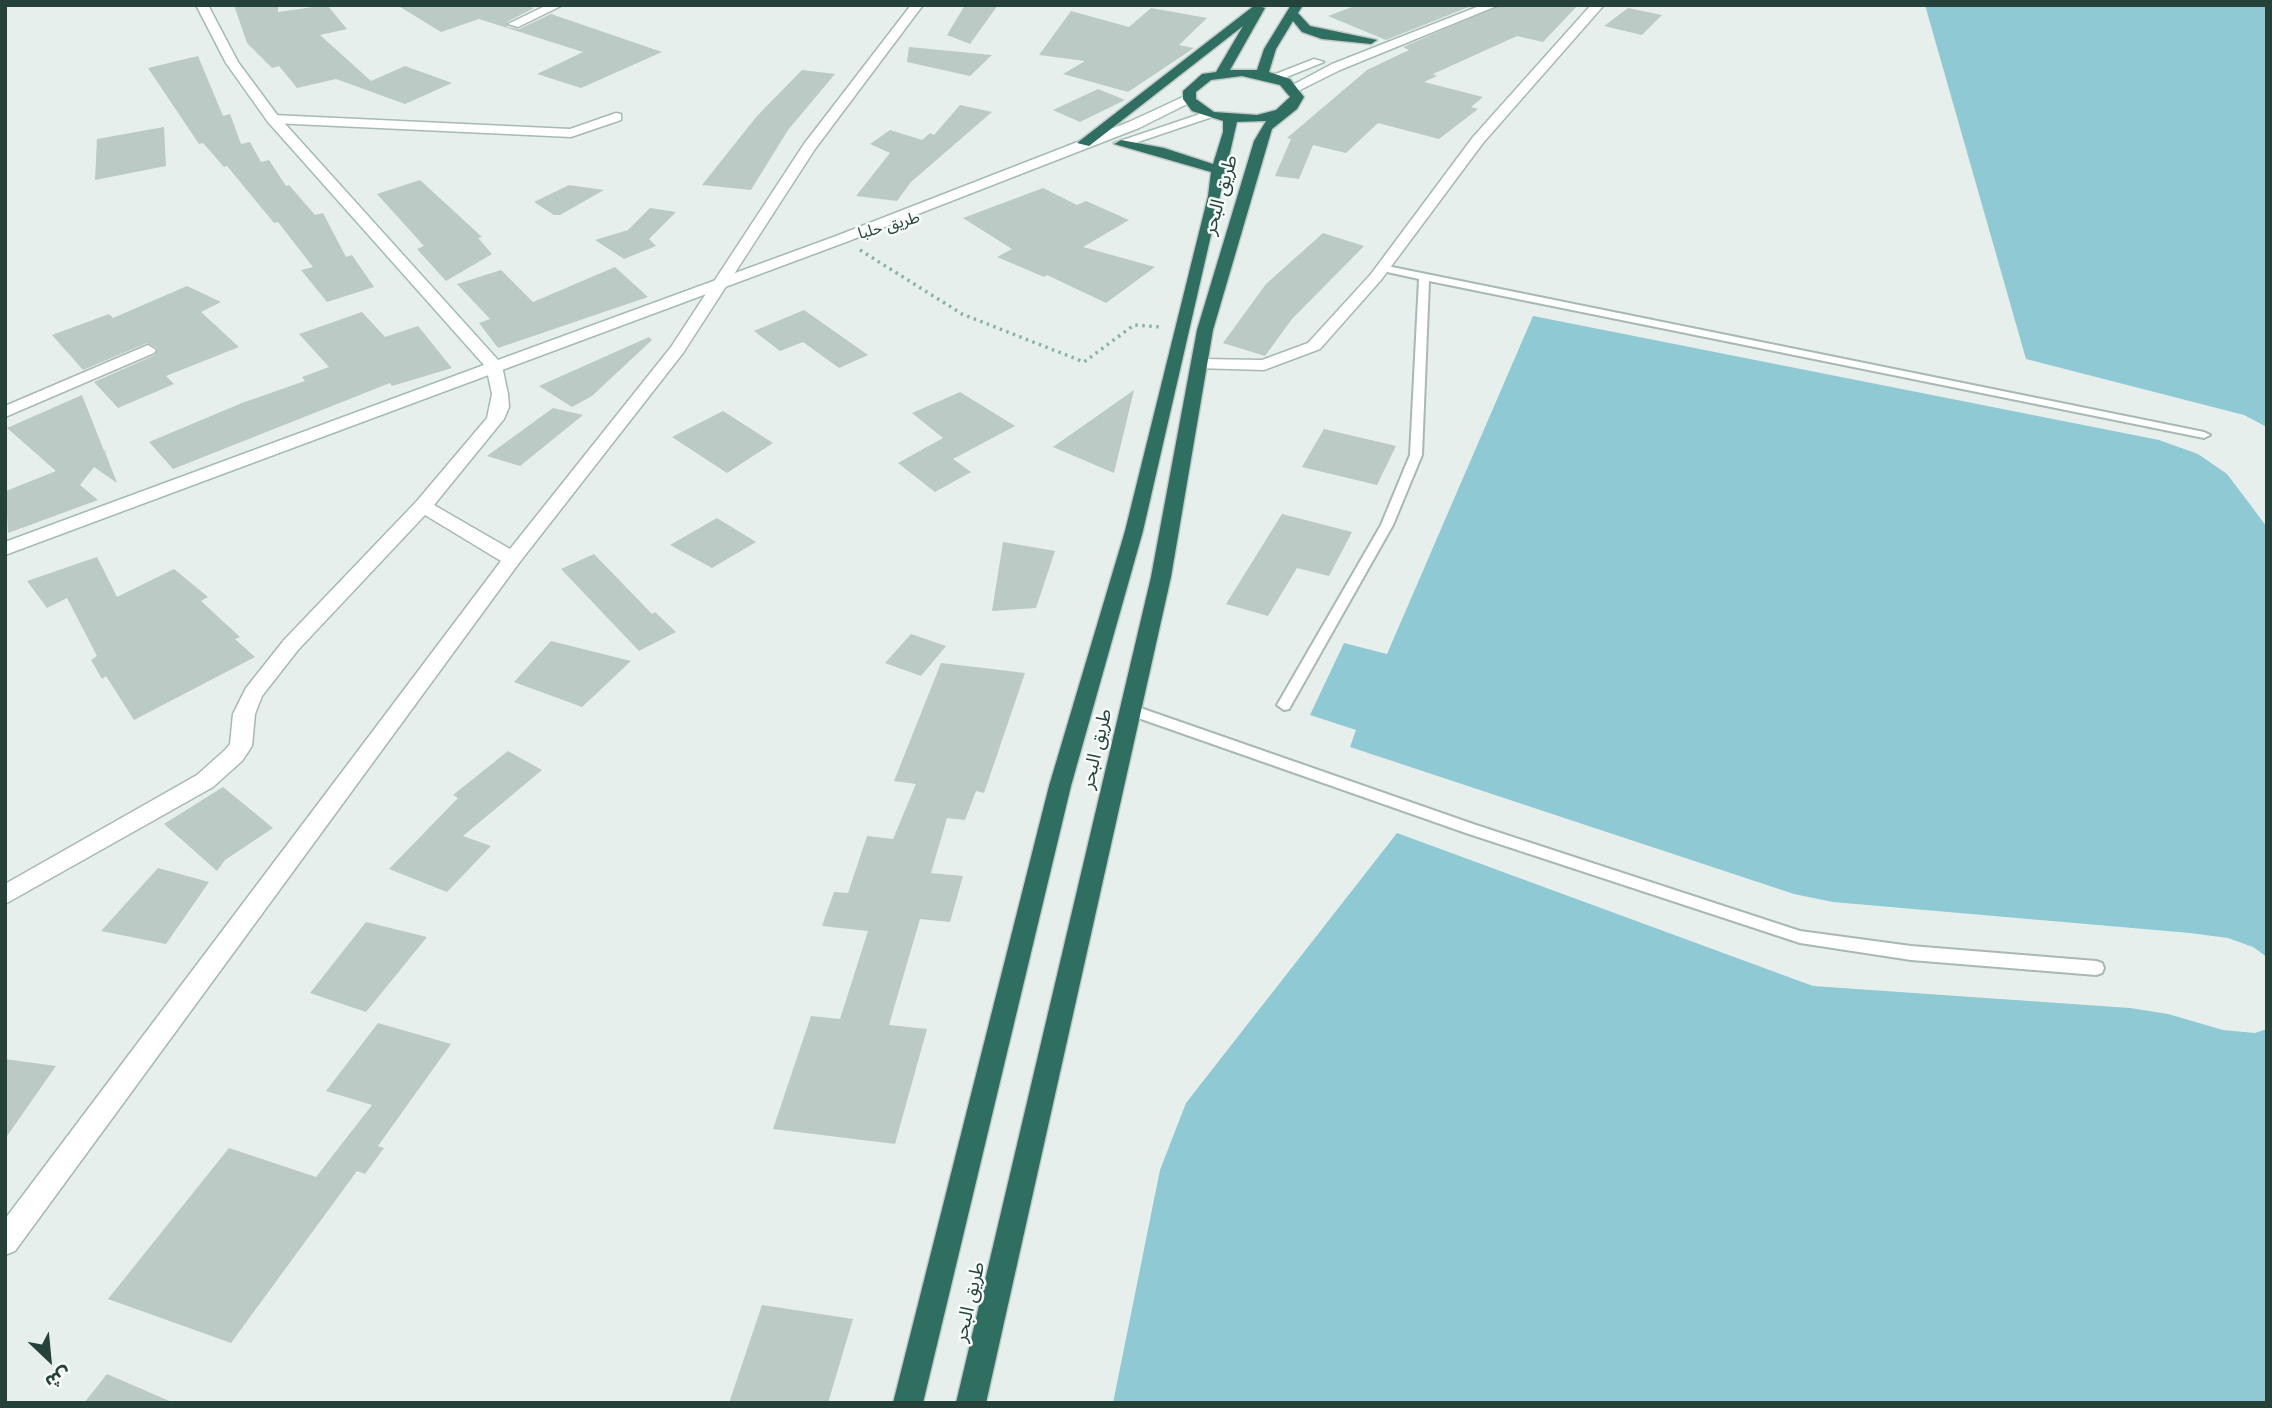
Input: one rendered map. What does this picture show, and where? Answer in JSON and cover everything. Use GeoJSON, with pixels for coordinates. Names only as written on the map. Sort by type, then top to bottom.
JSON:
{"type":"FeatureCollection","features":[{"type":"Feature","properties":{"kind":"highway"},"geometry":{"type":"LineString","coordinates":[[1222,73],[1260,7]]}},
{"type":"Feature","properties":{"kind":"highway"},"geometry":{"type":"LineString","coordinates":[[1084,143],[1260,7]]}},
{"type":"Feature","properties":{"kind":"highway"},"geometry":{"type":"LineString","coordinates":[[1268,76],[1270,49],[1295,9],[1306,29],[1322,35],[1371,40]]}},
{"type":"Feature","properties":{"kind":"highway"},"geometry":{"type":"LineString","coordinates":[[1281,113],[1257,119],[1221,116],[1190,100],[1189,91],[1195,83],[1222,73],[1268,76],[1293,88]]}},
{"type":"Feature","properties":{"kind":"highway","name":"طريق البحر"},"geometry":{"type":"LineString","coordinates":[[971,1403],[1161,577],[1205,330],[1261,141],[1266,128],[1292,106],[1297,97],[1293,88]]}},
{"type":"Feature","properties":{"kind":"highway","name":"طريق البحر"},"geometry":{"type":"LineString","coordinates":[[908,1403],[1060,786],[1134,531],[1215,196],[1218,170],[1230,132],[1221,116]]}},
{"type":"Feature","properties":{"kind":"highway"},"geometry":{"type":"LineString","coordinates":[[1121,144],[1164,152],[1218,170]]}},
{"type":"Feature","properties":{"kind":"highway"},"geometry":{"type":"LineString","coordinates":[[1182,330],[1205,330]]}},
{"type":"Feature","properties":{"kind":"street"},"geometry":{"type":"LineString","coordinates":[[5,895],[222,768],[241,746],[244,714],[261,684],[291,646],[422,506],[495,419],[500,407],[494,366],[274,119],[232,63],[202,5]]}},
{"type":"Feature","properties":{"kind":"street"},"geometry":{"type":"LineString","coordinates":[[514,24],[557,5]]}},
{"type":"Feature","properties":{"kind":"street"},"geometry":{"type":"LineString","coordinates":[[5,1242],[274,876],[382,737],[512,559],[677,350],[809,146],[917,5]]}},
{"type":"Feature","properties":{"kind":"street"},"geometry":{"type":"LineString","coordinates":[[1268,76],[1371,40],[1459,5],[1473,13]]}},
{"type":"Feature","properties":{"kind":"street"},"geometry":{"type":"LineString","coordinates":[[1293,88],[1336,67],[1493,5]]}},
{"type":"Feature","properties":{"kind":"street"},"geometry":{"type":"LineString","coordinates":[[1200,364],[1264,365],[1314,346],[1382,268],[1478,139],[1598,5]]}},
{"type":"Feature","properties":{"kind":"street","name":"طريق حلبا"},"geometry":{"type":"LineString","coordinates":[[841,239],[1190,100]]}},
{"type":"Feature","properties":{"kind":"street","name":"طريق حلبا"},"geometry":{"type":"LineString","coordinates":[[841,239],[934,213],[1121,144],[1221,116]]}},
{"type":"Feature","properties":{"kind":"street"},"geometry":{"type":"LineString","coordinates":[[274,119],[570,133],[616,117]]}},
{"type":"Feature","properties":{"kind":"street"},"geometry":{"type":"LineString","coordinates":[[5,549],[725,279],[841,239]]}},
{"type":"Feature","properties":{"kind":"street"},"geometry":{"type":"LineString","coordinates":[[5,412],[148,350]]}},
{"type":"Feature","properties":{"kind":"street"},"geometry":{"type":"LineString","coordinates":[[422,506],[512,559]]}},
{"type":"Feature","properties":{"kind":"lane"},"geometry":{"type":"LineString","coordinates":[[1382,268],[2204,435]]}},
{"type":"Feature","properties":{"kind":"lane"},"geometry":{"type":"LineString","coordinates":[[1284,705],[1387,525],[1416,454],[1424,277]]}},
{"type":"Feature","properties":{"kind":"lane"},"geometry":{"type":"LineString","coordinates":[[1129,709],[1523,847],[1800,937],[1911,953],[2096,968]]}},
{"type":"Feature","properties":{"kind":"path"},"geometry":{"type":"LineString","coordinates":[[841,239],[962,314],[1084,362],[1134,325],[1182,330]]}},
{"type":"Feature","properties":{"kind":"water"},"geometry":{"type":"Polygon","coordinates":[[[1925,5],[2267,5],[2267,427],[2244,415],[2026,359],[1925,5]]]}},
{"type":"Feature","properties":{"kind":"water"},"geometry":{"type":"Polygon","coordinates":[[[1533,316],[2159,440],[2198,454],[2227,474],[2267,527],[2267,957],[2253,947],[2228,938],[1833,902],[1794,894],[1350,747],[1356,730],[1310,715],[1344,643],[1387,654],[1533,316]]]}},
{"type":"Feature","properties":{"kind":"water"},"geometry":{"type":"Polygon","coordinates":[[[1397,833],[1813,986],[2130,1008],[2168,1014],[2223,1030],[2255,1033],[2267,1029],[2267,1403],[1113,1403],[1160,1170],[1186,1103],[1397,833]]]}},
{"type":"Feature","properties":{"kind":"building"},"geometry":{"type":"Polygon","coordinates":[[[234,5],[278,5],[278,12],[327,5],[347,29],[320,35],[371,81],[405,66],[452,83],[405,104],[336,79],[297,88],[279,66],[272,68],[247,43],[234,5]]]}},
{"type":"Feature","properties":{"kind":"building"},"geometry":{"type":"Polygon","coordinates":[[[397,5],[523,5],[534,8],[507,22],[507,27],[519,29],[551,14],[662,52],[581,88],[537,74],[583,52],[479,19],[441,32],[397,5]]]}},
{"type":"Feature","properties":{"kind":"building"},"geometry":{"type":"Polygon","coordinates":[[[965,5],[998,5],[970,44],[947,35],[965,5]]]}},
{"type":"Feature","properties":{"kind":"building"},"geometry":{"type":"Polygon","coordinates":[[[1357,5],[1474,5],[1386,40],[1328,16],[1357,5]]]}},
{"type":"Feature","properties":{"kind":"building"},"geometry":{"type":"Polygon","coordinates":[[[1501,5],[1578,5],[1543,42],[1517,36],[1433,74],[1437,76],[1424,82],[1483,97],[1471,107],[1478,109],[1439,139],[1378,123],[1346,153],[1313,145],[1299,179],[1275,176],[1291,139],[1287,138],[1367,70],[1409,50],[1403,47],[1501,5]]]}},
{"type":"Feature","properties":{"kind":"building"},"geometry":{"type":"Polygon","coordinates":[[[1151,8],[1207,18],[1179,45],[1194,48],[1128,92],[1063,74],[1085,61],[1039,55],[1071,11],[1129,27],[1151,8]]]}},
{"type":"Feature","properties":{"kind":"building"},"geometry":{"type":"Polygon","coordinates":[[[1628,8],[1662,15],[1642,35],[1604,26],[1628,8]]]}},
{"type":"Feature","properties":{"kind":"building"},"geometry":{"type":"Polygon","coordinates":[[[909,47],[992,55],[970,76],[907,62],[909,47]]]}},
{"type":"Feature","properties":{"kind":"building"},"geometry":{"type":"Polygon","coordinates":[[[198,56],[223,116],[230,114],[241,144],[250,142],[261,162],[269,160],[286,186],[289,185],[315,215],[323,213],[346,257],[352,255],[374,287],[327,302],[301,270],[313,267],[278,222],[274,223],[227,166],[224,167],[203,143],[199,144],[148,68],[198,56]]]}},
{"type":"Feature","properties":{"kind":"building"},"geometry":{"type":"Polygon","coordinates":[[[802,70],[835,74],[788,130],[751,190],[702,185],[757,116],[802,70]]]}},
{"type":"Feature","properties":{"kind":"building"},"geometry":{"type":"Polygon","coordinates":[[[1098,89],[1125,100],[1080,122],[1053,110],[1098,89]]]}},
{"type":"Feature","properties":{"kind":"building"},"geometry":{"type":"Polygon","coordinates":[[[960,105],[992,112],[911,182],[897,201],[856,196],[890,153],[870,144],[890,130],[922,140],[930,133],[934,135],[960,105]]]}},
{"type":"Feature","properties":{"kind":"building"},"geometry":{"type":"Polygon","coordinates":[[[164,127],[166,166],[95,180],[97,139],[164,127]]]}},
{"type":"Feature","properties":{"kind":"building"},"geometry":{"type":"Polygon","coordinates":[[[420,180],[482,237],[478,238],[492,254],[446,281],[417,249],[424,246],[377,194],[420,180]]]}},
{"type":"Feature","properties":{"kind":"building"},"geometry":{"type":"Polygon","coordinates":[[[569,185],[604,190],[560,215],[554,215],[534,202],[569,185]]]}},
{"type":"Feature","properties":{"kind":"building"},"geometry":{"type":"Polygon","coordinates":[[[1043,188],[1077,205],[1086,201],[1129,220],[1083,247],[1155,267],[1106,303],[1047,275],[1044,277],[997,257],[1012,249],[963,218],[1043,188]]]}},
{"type":"Feature","properties":{"kind":"building"},"geometry":{"type":"Polygon","coordinates":[[[650,208],[676,212],[649,239],[656,246],[624,259],[595,240],[628,230],[650,208]]]}},
{"type":"Feature","properties":{"kind":"building"},"geometry":{"type":"Polygon","coordinates":[[[1323,233],[1364,246],[1292,319],[1265,356],[1223,343],[1266,284],[1323,233]]]}},
{"type":"Feature","properties":{"kind":"building"},"geometry":{"type":"Polygon","coordinates":[[[615,267],[648,297],[498,348],[479,323],[490,319],[457,284],[501,270],[533,302],[615,267]]]}},
{"type":"Feature","properties":{"kind":"building"},"geometry":{"type":"Polygon","coordinates":[[[187,286],[221,302],[201,312],[239,347],[166,376],[174,384],[118,408],[94,382],[155,355],[157,348],[147,343],[83,370],[52,335],[109,314],[113,318],[187,286]]]}},
{"type":"Feature","properties":{"kind":"building"},"geometry":{"type":"Polygon","coordinates":[[[804,310],[868,355],[839,368],[803,342],[780,351],[754,331],[804,310]]]}},
{"type":"Feature","properties":{"kind":"building"},"geometry":{"type":"Polygon","coordinates":[[[362,312],[385,337],[418,326],[452,368],[392,386],[390,383],[173,469],[149,442],[242,403],[305,381],[302,377],[329,367],[299,334],[362,312]]]}},
{"type":"Feature","properties":{"kind":"building"},"geometry":{"type":"Polygon","coordinates":[[[649,337],[652,340],[592,396],[572,407],[539,386],[649,337]]]}},
{"type":"Feature","properties":{"kind":"building"},"geometry":{"type":"Polygon","coordinates":[[[1134,390],[1114,473],[1053,447],[1134,390]]]}},
{"type":"Feature","properties":{"kind":"building"},"geometry":{"type":"Polygon","coordinates":[[[960,392],[1015,426],[953,459],[971,472],[935,492],[898,463],[943,438],[912,413],[960,392]]]}},
{"type":"Feature","properties":{"kind":"building"},"geometry":{"type":"Polygon","coordinates":[[[82,395],[104,451],[107,450],[105,452],[117,483],[94,467],[80,485],[98,500],[8,533],[6,491],[56,471],[7,428],[82,395]]]}},
{"type":"Feature","properties":{"kind":"building"},"geometry":{"type":"Polygon","coordinates":[[[553,408],[583,415],[520,466],[487,456],[553,408]]]}},
{"type":"Feature","properties":{"kind":"building"},"geometry":{"type":"Polygon","coordinates":[[[723,411],[773,443],[727,473],[672,437],[723,411]]]}},
{"type":"Feature","properties":{"kind":"building"},"geometry":{"type":"Polygon","coordinates":[[[1324,429],[1396,446],[1377,485],[1302,467],[1324,429]]]}},
{"type":"Feature","properties":{"kind":"building"},"geometry":{"type":"Polygon","coordinates":[[[1282,514],[1352,532],[1329,576],[1297,568],[1268,616],[1226,604],[1282,514]]]}},
{"type":"Feature","properties":{"kind":"building"},"geometry":{"type":"Polygon","coordinates":[[[717,518],[756,542],[712,568],[670,545],[717,518]]]}},
{"type":"Feature","properties":{"kind":"building"},"geometry":{"type":"Polygon","coordinates":[[[1003,542],[1055,551],[1036,608],[992,611],[1003,542]]]}},
{"type":"Feature","properties":{"kind":"building"},"geometry":{"type":"Polygon","coordinates":[[[594,554],[652,614],[655,612],[676,632],[639,651],[561,569],[594,554]]]}},
{"type":"Feature","properties":{"kind":"building"},"geometry":{"type":"Polygon","coordinates":[[[97,557],[117,597],[174,569],[208,597],[201,601],[240,637],[235,639],[255,657],[134,720],[106,676],[102,679],[91,660],[97,656],[67,598],[47,608],[27,581],[97,557]]]}},
{"type":"Feature","properties":{"kind":"building"},"geometry":{"type":"Polygon","coordinates":[[[911,634],[946,646],[921,676],[885,663],[911,634]]]}},
{"type":"Feature","properties":{"kind":"building"},"geometry":{"type":"Polygon","coordinates":[[[551,641],[631,661],[582,707],[514,682],[551,641]]]}},
{"type":"Feature","properties":{"kind":"building"},"geometry":{"type":"Polygon","coordinates":[[[941,663],[1025,673],[984,793],[976,791],[965,820],[947,818],[931,873],[963,876],[950,922],[920,919],[889,1025],[927,1029],[895,1144],[773,1129],[811,1016],[840,1019],[868,931],[822,926],[834,892],[848,893],[867,836],[893,839],[916,784],[894,781],[941,663]]]}},
{"type":"Feature","properties":{"kind":"building"},"geometry":{"type":"Polygon","coordinates":[[[508,751],[542,770],[463,836],[491,846],[447,892],[389,869],[458,798],[453,795],[508,751]]]}},
{"type":"Feature","properties":{"kind":"building"},"geometry":{"type":"Polygon","coordinates":[[[223,787],[273,828],[225,860],[217,871],[164,824],[223,787]]]}},
{"type":"Feature","properties":{"kind":"building"},"geometry":{"type":"Polygon","coordinates":[[[158,868],[209,882],[166,944],[101,931],[158,868]]]}},
{"type":"Feature","properties":{"kind":"building"},"geometry":{"type":"Polygon","coordinates":[[[366,922],[427,937],[366,1012],[310,993],[366,922]]]}},
{"type":"Feature","properties":{"kind":"building"},"geometry":{"type":"Polygon","coordinates":[[[378,1023],[451,1044],[378,1146],[384,1148],[365,1174],[357,1171],[231,1343],[108,1299],[229,1148],[316,1177],[372,1105],[326,1091],[378,1023]]]}},
{"type":"Feature","properties":{"kind":"building"},"geometry":{"type":"Polygon","coordinates":[[[5,1059],[56,1066],[5,1139],[5,1059]]]}},
{"type":"Feature","properties":{"kind":"building"},"geometry":{"type":"Polygon","coordinates":[[[762,1305],[853,1319],[828,1403],[729,1403],[762,1305]]]}},
{"type":"Feature","properties":{"kind":"building"},"geometry":{"type":"Polygon","coordinates":[[[107,1374],[174,1403],[84,1403],[107,1374]]]}}]}
